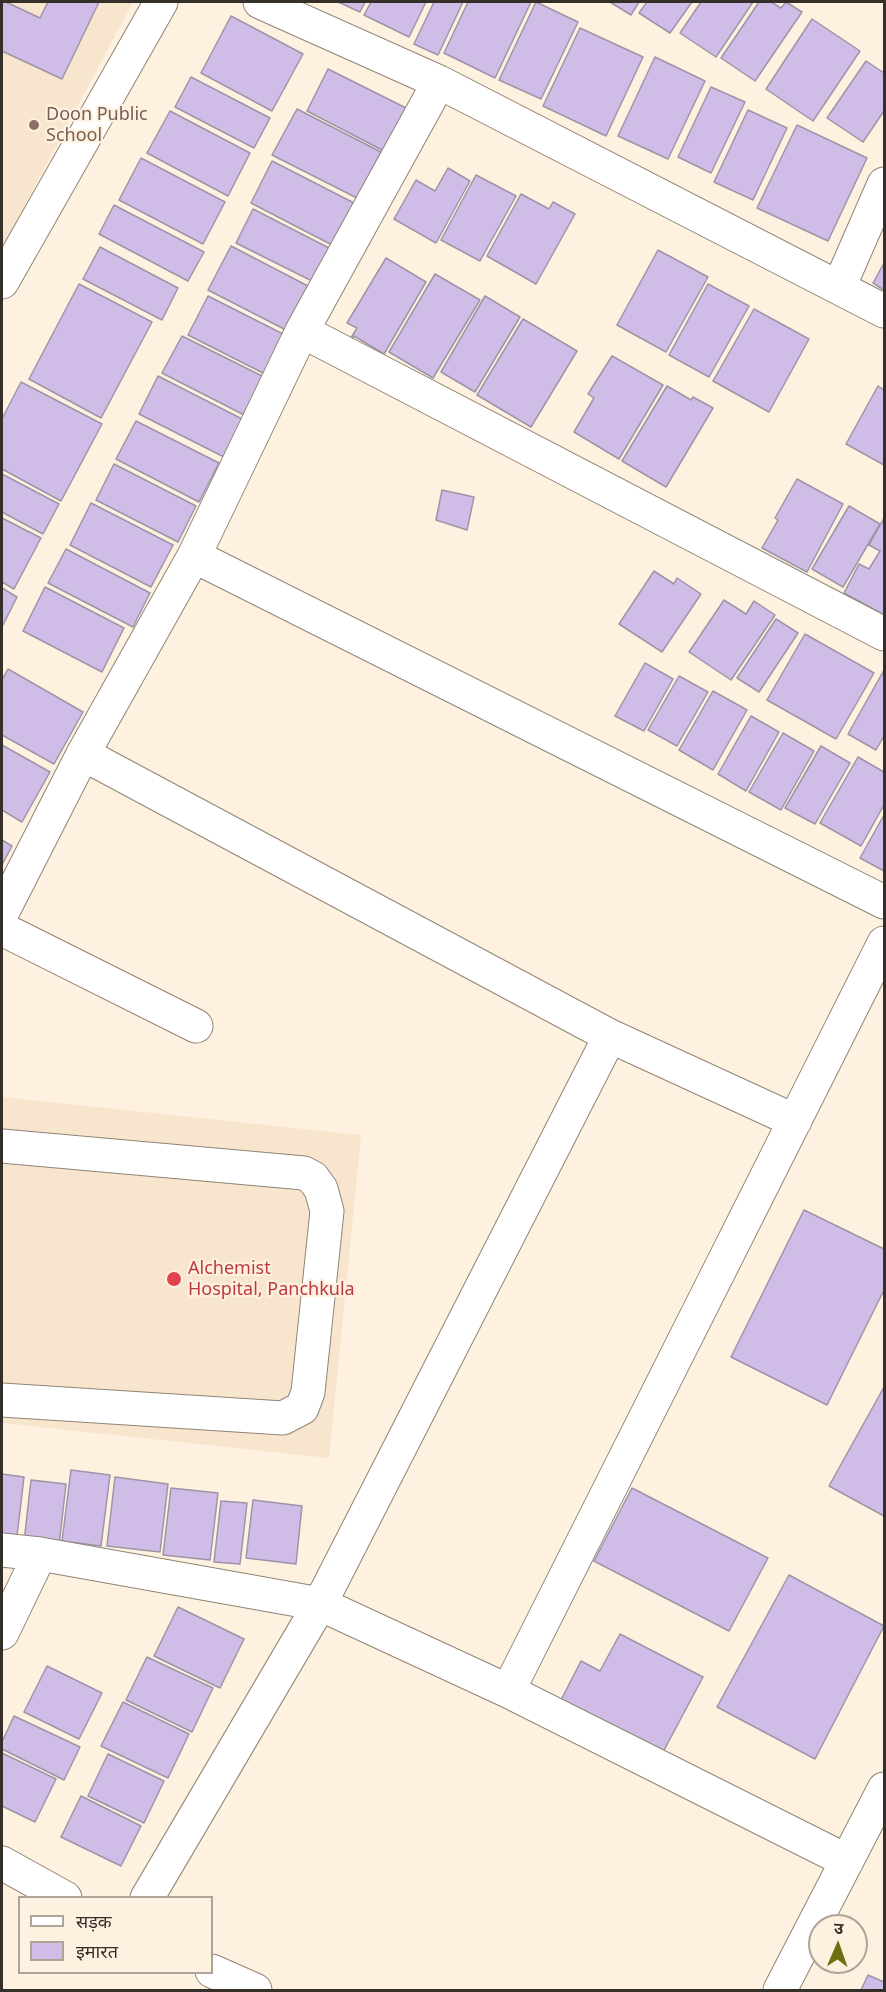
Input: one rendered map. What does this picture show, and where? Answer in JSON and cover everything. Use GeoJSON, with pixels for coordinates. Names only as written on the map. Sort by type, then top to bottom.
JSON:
{"type":"FeatureCollection","features":[{"type":"Feature","properties":{"kind":"street"},"geometry":{"type":"LineString","coordinates":[[2,282],[160,2]]}},
{"type":"Feature","properties":{"kind":"street"},"geometry":{"type":"LineString","coordinates":[[260,2],[440,82],[885,311]]}},
{"type":"Feature","properties":{"kind":"street"},"geometry":{"type":"LineString","coordinates":[[2,912],[83,754],[194,556],[302,331],[440,82]]}},
{"type":"Feature","properties":{"kind":"street"},"geometry":{"type":"LineString","coordinates":[[839,287],[885,184]]}},
{"type":"Feature","properties":{"kind":"street"},"geometry":{"type":"LineString","coordinates":[[302,331],[885,634]]}},
{"type":"Feature","properties":{"kind":"street"},"geometry":{"type":"LineString","coordinates":[[194,556],[885,902]]}},
{"type":"Feature","properties":{"kind":"street"},"geometry":{"type":"LineString","coordinates":[[83,754],[610,1036],[795,1121]]}},
{"type":"Feature","properties":{"kind":"street"},"geometry":{"type":"LineString","coordinates":[[2,929],[196,1026]]}},
{"type":"Feature","properties":{"kind":"street"},"geometry":{"type":"LineString","coordinates":[[508,1691],[885,943]]}},
{"type":"Feature","properties":{"kind":"street"},"geometry":{"type":"LineString","coordinates":[[148,1896],[320,1604],[610,1036]]}},
{"type":"Feature","properties":{"kind":"street"},"geometry":{"type":"LineString","coordinates":[[2,1146],[304,1173],[314,1178],[321,1189],[327,1210],[308,1392],[302,1408],[283,1418],[2,1400]]}},
{"type":"Feature","properties":{"kind":"street"},"geometry":{"type":"LineString","coordinates":[[2,1550],[40,1554],[320,1604],[508,1691],[847,1861]]}},
{"type":"Feature","properties":{"kind":"street"},"geometry":{"type":"LineString","coordinates":[[2,1633],[40,1554]]}},
{"type":"Feature","properties":{"kind":"street"},"geometry":{"type":"LineString","coordinates":[[780,1990],[885,1789]]}},
{"type":"Feature","properties":{"kind":"street"},"geometry":{"type":"LineString","coordinates":[[2,1863],[61,1896]]}},
{"type":"Feature","properties":{"kind":"street"},"geometry":{"type":"LineString","coordinates":[[213,1971],[255,1990]]}},
{"type":"Feature","properties":{"kind":"shaded area","name":"Doon Public School"},"geometry":{"type":"Polygon","coordinates":[[[2,2],[133,2],[2,248],[2,2]]]}},
{"type":"Feature","properties":{"kind":"shaded area","name":"Alchemist Hospital, Panchkula"},"geometry":{"type":"Polygon","coordinates":[[[2,1097],[361,1135],[329,1458],[2,1423],[2,1097]]]}},
{"type":"Feature","properties":{"kind":"building"},"geometry":{"type":"Polygon","coordinates":[[[2,2],[40,18],[48,2],[99,2],[62,79],[2,51],[2,2]]]}},
{"type":"Feature","properties":{"kind":"building"},"geometry":{"type":"Polygon","coordinates":[[[338,2],[365,2],[360,12],[338,2]]]}},
{"type":"Feature","properties":{"kind":"building"},"geometry":{"type":"Polygon","coordinates":[[[371,2],[426,2],[409,37],[364,15],[371,2]]]}},
{"type":"Feature","properties":{"kind":"building"},"geometry":{"type":"Polygon","coordinates":[[[434,2],[463,2],[438,55],[414,44],[434,2]]]}},
{"type":"Feature","properties":{"kind":"building"},"geometry":{"type":"Polygon","coordinates":[[[468,2],[531,2],[495,78],[444,53],[468,2]]]}},
{"type":"Feature","properties":{"kind":"building"},"geometry":{"type":"Polygon","coordinates":[[[536,2],[578,22],[541,99],[499,80],[536,2]]]}},
{"type":"Feature","properties":{"kind":"building"},"geometry":{"type":"Polygon","coordinates":[[[610,2],[639,2],[631,15],[610,2]]]}},
{"type":"Feature","properties":{"kind":"building"},"geometry":{"type":"Polygon","coordinates":[[[647,2],[692,2],[670,33],[639,13],[647,2]]]}},
{"type":"Feature","properties":{"kind":"building"},"geometry":{"type":"Polygon","coordinates":[[[701,2],[753,2],[716,57],[680,33],[701,2]]]}},
{"type":"Feature","properties":{"kind":"building"},"geometry":{"type":"Polygon","coordinates":[[[759,2],[771,2],[781,8],[786,2],[802,12],[755,81],[721,58],[759,2]]]}},
{"type":"Feature","properties":{"kind":"building"},"geometry":{"type":"Polygon","coordinates":[[[231,16],[303,54],[272,111],[201,73],[231,16]]]}},
{"type":"Feature","properties":{"kind":"building"},"geometry":{"type":"Polygon","coordinates":[[[812,19],[860,51],[813,121],[766,89],[812,19]]]}},
{"type":"Feature","properties":{"kind":"building"},"geometry":{"type":"Polygon","coordinates":[[[580,28],[643,57],[606,136],[543,106],[580,28]]]}},
{"type":"Feature","properties":{"kind":"building"},"geometry":{"type":"Polygon","coordinates":[[[655,57],[705,81],[668,159],[618,136],[655,57]]]}},
{"type":"Feature","properties":{"kind":"building"},"geometry":{"type":"Polygon","coordinates":[[[866,61],[884,73],[884,111],[863,142],[827,118],[866,61]]]}},
{"type":"Feature","properties":{"kind":"building"},"geometry":{"type":"Polygon","coordinates":[[[328,69],[406,108],[384,151],[307,111],[328,69]]]}},
{"type":"Feature","properties":{"kind":"building"},"geometry":{"type":"Polygon","coordinates":[[[191,77],[270,118],[254,148],[175,107],[191,77]]]}},
{"type":"Feature","properties":{"kind":"building"},"geometry":{"type":"Polygon","coordinates":[[[711,87],[745,102],[711,173],[678,157],[711,87]]]}},
{"type":"Feature","properties":{"kind":"building"},"geometry":{"type":"Polygon","coordinates":[[[297,109],[381,152],[357,198],[272,155],[297,109]]]}},
{"type":"Feature","properties":{"kind":"building"},"geometry":{"type":"Polygon","coordinates":[[[748,110],[787,128],[753,200],[714,182],[748,110]]]}},
{"type":"Feature","properties":{"kind":"building"},"geometry":{"type":"Polygon","coordinates":[[[170,111],[250,153],[228,196],[147,153],[170,111]]]}},
{"type":"Feature","properties":{"kind":"building"},"geometry":{"type":"Polygon","coordinates":[[[797,125],[867,158],[828,241],[757,208],[797,125]]]}},
{"type":"Feature","properties":{"kind":"building"},"geometry":{"type":"Polygon","coordinates":[[[141,158],[225,202],[203,244],[119,200],[141,158]]]}},
{"type":"Feature","properties":{"kind":"building"},"geometry":{"type":"Polygon","coordinates":[[[272,161],[356,204],[334,246],[251,203],[272,161]]]}},
{"type":"Feature","properties":{"kind":"building"},"geometry":{"type":"Polygon","coordinates":[[[448,168],[470,181],[436,243],[394,219],[416,180],[435,191],[448,168]]]}},
{"type":"Feature","properties":{"kind":"building"},"geometry":{"type":"Polygon","coordinates":[[[476,175],[516,196],[480,261],[441,240],[476,175]]]}},
{"type":"Feature","properties":{"kind":"building"},"geometry":{"type":"Polygon","coordinates":[[[521,194],[549,209],[553,202],[575,214],[536,284],[487,256],[521,194]]]}},
{"type":"Feature","properties":{"kind":"building"},"geometry":{"type":"Polygon","coordinates":[[[114,205],[204,252],[188,281],[99,234],[114,205]]]}},
{"type":"Feature","properties":{"kind":"building"},"geometry":{"type":"Polygon","coordinates":[[[253,209],[331,249],[314,282],[236,243],[253,209]]]}},
{"type":"Feature","properties":{"kind":"building"},"geometry":{"type":"Polygon","coordinates":[[[231,246],[308,286],[286,330],[208,290],[231,246]]]}},
{"type":"Feature","properties":{"kind":"building"},"geometry":{"type":"Polygon","coordinates":[[[100,247],[178,288],[162,320],[83,279],[100,247]]]}},
{"type":"Feature","properties":{"kind":"building"},"geometry":{"type":"Polygon","coordinates":[[[658,250],[708,277],[666,352],[617,325],[658,250]]]}},
{"type":"Feature","properties":{"kind":"building"},"geometry":{"type":"Polygon","coordinates":[[[386,258],[426,282],[384,354],[354,336],[351,342],[349,341],[357,328],[347,323],[386,258]]]}},
{"type":"Feature","properties":{"kind":"building"},"geometry":{"type":"Polygon","coordinates":[[[884,263],[884,290],[873,283],[884,263]]]}},
{"type":"Feature","properties":{"kind":"building"},"geometry":{"type":"Polygon","coordinates":[[[435,274],[480,300],[433,378],[389,352],[435,274]]]}},
{"type":"Feature","properties":{"kind":"building"},"geometry":{"type":"Polygon","coordinates":[[[79,284],[152,322],[101,418],[29,379],[79,284]]]}},
{"type":"Feature","properties":{"kind":"building"},"geometry":{"type":"Polygon","coordinates":[[[708,284],[749,306],[709,377],[669,355],[708,284]]]}},
{"type":"Feature","properties":{"kind":"building"},"geometry":{"type":"Polygon","coordinates":[[[208,296],[287,336],[267,375],[188,335],[208,296]]]}},
{"type":"Feature","properties":{"kind":"building"},"geometry":{"type":"Polygon","coordinates":[[[485,296],[520,317],[475,392],[441,372],[485,296]]]}},
{"type":"Feature","properties":{"kind":"building"},"geometry":{"type":"Polygon","coordinates":[[[754,309],[809,339],[769,412],[713,381],[754,309]]]}},
{"type":"Feature","properties":{"kind":"building"},"geometry":{"type":"Polygon","coordinates":[[[523,319],[577,351],[531,427],[477,395],[523,319]]]}},
{"type":"Feature","properties":{"kind":"building"},"geometry":{"type":"Polygon","coordinates":[[[182,336],[268,379],[248,417],[162,373],[182,336]]]}},
{"type":"Feature","properties":{"kind":"building"},"geometry":{"type":"Polygon","coordinates":[[[612,356],[663,385],[619,459],[574,432],[594,398],[588,394],[612,356]]]}},
{"type":"Feature","properties":{"kind":"building"},"geometry":{"type":"Polygon","coordinates":[[[158,376],[244,420],[224,457],[139,414],[158,376]]]}},
{"type":"Feature","properties":{"kind":"building"},"geometry":{"type":"Polygon","coordinates":[[[21,382],[102,424],[61,501],[2,469],[2,419],[21,382]]]}},
{"type":"Feature","properties":{"kind":"building"},"geometry":{"type":"Polygon","coordinates":[[[667,386],[691,400],[693,397],[713,408],[666,487],[622,461],[667,386]]]}},
{"type":"Feature","properties":{"kind":"building"},"geometry":{"type":"Polygon","coordinates":[[[878,386],[884,390],[884,465],[846,444],[878,386]]]}},
{"type":"Feature","properties":{"kind":"building"},"geometry":{"type":"Polygon","coordinates":[[[136,421],[219,463],[199,502],[116,459],[136,421]]]}},
{"type":"Feature","properties":{"kind":"building"},"geometry":{"type":"Polygon","coordinates":[[[114,464],[196,506],[178,542],[96,500],[114,464]]]}},
{"type":"Feature","properties":{"kind":"building"},"geometry":{"type":"Polygon","coordinates":[[[2,474],[59,504],[43,534],[2,512],[2,474]]]}},
{"type":"Feature","properties":{"kind":"building"},"geometry":{"type":"Polygon","coordinates":[[[797,479],[843,504],[807,572],[762,548],[778,520],[775,518],[797,479]]]}},
{"type":"Feature","properties":{"kind":"building"},"geometry":{"type":"Polygon","coordinates":[[[442,490],[474,497],[467,530],[436,520],[442,490]]]}},
{"type":"Feature","properties":{"kind":"building"},"geometry":{"type":"Polygon","coordinates":[[[91,503],[173,545],[151,587],[70,545],[91,503]]]}},
{"type":"Feature","properties":{"kind":"building"},"geometry":{"type":"Polygon","coordinates":[[[849,506],[880,524],[843,587],[812,569],[849,506]]]}},
{"type":"Feature","properties":{"kind":"building"},"geometry":{"type":"Polygon","coordinates":[[[2,518],[41,538],[14,589],[2,582],[2,518]]]}},
{"type":"Feature","properties":{"kind":"building"},"geometry":{"type":"Polygon","coordinates":[[[884,518],[884,615],[844,593],[859,564],[869,569],[880,551],[869,545],[884,518]]]}},
{"type":"Feature","properties":{"kind":"building"},"geometry":{"type":"Polygon","coordinates":[[[66,549],[150,593],[133,627],[48,583],[66,549]]]}},
{"type":"Feature","properties":{"kind":"building"},"geometry":{"type":"Polygon","coordinates":[[[654,571],[674,584],[677,578],[701,594],[662,652],[619,624],[654,571]]]}},
{"type":"Feature","properties":{"kind":"building"},"geometry":{"type":"Polygon","coordinates":[[[45,587],[124,628],[102,672],[23,631],[45,587]]]}},
{"type":"Feature","properties":{"kind":"building"},"geometry":{"type":"Polygon","coordinates":[[[2,588],[17,597],[2,627],[2,588]]]}},
{"type":"Feature","properties":{"kind":"building"},"geometry":{"type":"Polygon","coordinates":[[[724,600],[746,614],[754,601],[775,615],[731,680],[689,652],[724,600]]]}},
{"type":"Feature","properties":{"kind":"building"},"geometry":{"type":"Polygon","coordinates":[[[776,619],[798,633],[759,692],[737,678],[776,619]]]}},
{"type":"Feature","properties":{"kind":"building"},"geometry":{"type":"Polygon","coordinates":[[[805,634],[874,673],[836,739],[767,700],[805,634]]]}},
{"type":"Feature","properties":{"kind":"building"},"geometry":{"type":"Polygon","coordinates":[[[645,663],[673,679],[644,731],[615,716],[645,663]]]}},
{"type":"Feature","properties":{"kind":"building"},"geometry":{"type":"Polygon","coordinates":[[[8,669],[83,712],[54,764],[2,735],[2,680],[8,669]]]}},
{"type":"Feature","properties":{"kind":"building"},"geometry":{"type":"Polygon","coordinates":[[[884,670],[884,736],[876,750],[848,734],[884,670]]]}},
{"type":"Feature","properties":{"kind":"building"},"geometry":{"type":"Polygon","coordinates":[[[679,676],[708,692],[677,746],[648,730],[679,676]]]}},
{"type":"Feature","properties":{"kind":"building"},"geometry":{"type":"Polygon","coordinates":[[[713,691],[747,710],[713,770],[679,750],[713,691]]]}},
{"type":"Feature","properties":{"kind":"building"},"geometry":{"type":"Polygon","coordinates":[[[751,716],[779,732],[746,791],[718,774],[751,716]]]}},
{"type":"Feature","properties":{"kind":"building"},"geometry":{"type":"Polygon","coordinates":[[[783,733],[814,751],[781,810],[749,792],[783,733]]]}},
{"type":"Feature","properties":{"kind":"building"},"geometry":{"type":"Polygon","coordinates":[[[2,745],[50,772],[22,822],[2,810],[2,745]]]}},
{"type":"Feature","properties":{"kind":"building"},"geometry":{"type":"Polygon","coordinates":[[[821,746],[850,763],[815,824],[785,808],[821,746]]]}},
{"type":"Feature","properties":{"kind":"building"},"geometry":{"type":"Polygon","coordinates":[[[858,757],[884,772],[884,805],[861,846],[820,823],[858,757]]]}},
{"type":"Feature","properties":{"kind":"building"},"geometry":{"type":"Polygon","coordinates":[[[884,815],[884,871],[860,858],[884,815]]]}},
{"type":"Feature","properties":{"kind":"building"},"geometry":{"type":"Polygon","coordinates":[[[2,840],[12,846],[2,865],[2,840]]]}},
{"type":"Feature","properties":{"kind":"building"},"geometry":{"type":"Polygon","coordinates":[[[804,1210],[884,1249],[884,1290],[827,1405],[731,1357],[804,1210]]]}},
{"type":"Feature","properties":{"kind":"building"},"geometry":{"type":"Polygon","coordinates":[[[884,1387],[884,1516],[829,1486],[884,1387]]]}},
{"type":"Feature","properties":{"kind":"building"},"geometry":{"type":"Polygon","coordinates":[[[71,1470],[110,1475],[101,1546],[62,1541],[71,1470]]]}},
{"type":"Feature","properties":{"kind":"building"},"geometry":{"type":"Polygon","coordinates":[[[2,1474],[24,1477],[17,1536],[2,1535],[2,1474]]]}},
{"type":"Feature","properties":{"kind":"building"},"geometry":{"type":"Polygon","coordinates":[[[115,1477],[168,1484],[160,1552],[107,1546],[115,1477]]]}},
{"type":"Feature","properties":{"kind":"building"},"geometry":{"type":"Polygon","coordinates":[[[31,1480],[66,1484],[59,1546],[24,1542],[31,1480]]]}},
{"type":"Feature","properties":{"kind":"building"},"geometry":{"type":"Polygon","coordinates":[[[171,1488],[218,1493],[210,1560],[163,1555],[171,1488]]]}},
{"type":"Feature","properties":{"kind":"building"},"geometry":{"type":"Polygon","coordinates":[[[632,1488],[768,1558],[729,1631],[594,1561],[632,1488]]]}},
{"type":"Feature","properties":{"kind":"building"},"geometry":{"type":"Polygon","coordinates":[[[253,1500],[302,1506],[296,1564],[246,1558],[253,1500]]]}},
{"type":"Feature","properties":{"kind":"building"},"geometry":{"type":"Polygon","coordinates":[[[221,1501],[247,1503],[240,1564],[214,1562],[221,1501]]]}},
{"type":"Feature","properties":{"kind":"building"},"geometry":{"type":"Polygon","coordinates":[[[789,1575],[884,1626],[815,1759],[717,1707],[789,1575]]]}},
{"type":"Feature","properties":{"kind":"building"},"geometry":{"type":"Polygon","coordinates":[[[178,1607],[244,1639],[220,1688],[154,1656],[178,1607]]]}},
{"type":"Feature","properties":{"kind":"building"},"geometry":{"type":"Polygon","coordinates":[[[620,1634],[703,1677],[662,1754],[561,1700],[581,1661],[600,1671],[620,1634]]]}},
{"type":"Feature","properties":{"kind":"building"},"geometry":{"type":"Polygon","coordinates":[[[147,1657],[213,1688],[192,1732],[126,1700],[147,1657]]]}},
{"type":"Feature","properties":{"kind":"building"},"geometry":{"type":"Polygon","coordinates":[[[47,1666],[102,1693],[79,1739],[24,1712],[47,1666]]]}},
{"type":"Feature","properties":{"kind":"building"},"geometry":{"type":"Polygon","coordinates":[[[123,1702],[189,1734],[168,1778],[101,1746],[123,1702]]]}},
{"type":"Feature","properties":{"kind":"building"},"geometry":{"type":"Polygon","coordinates":[[[14,1716],[80,1747],[64,1780],[2,1749],[2,1742],[14,1716]]]}},
{"type":"Feature","properties":{"kind":"building"},"geometry":{"type":"Polygon","coordinates":[[[2,1753],[56,1779],[35,1822],[2,1806],[2,1753]]]}},
{"type":"Feature","properties":{"kind":"building"},"geometry":{"type":"Polygon","coordinates":[[[108,1754],[164,1781],[144,1823],[88,1796],[108,1754]]]}},
{"type":"Feature","properties":{"kind":"building"},"geometry":{"type":"Polygon","coordinates":[[[81,1796],[141,1826],[121,1866],[61,1837],[81,1796]]]}},
{"type":"Feature","properties":{"kind":"building"},"geometry":{"type":"Polygon","coordinates":[[[868,1975],[884,1982],[884,1990],[861,1990],[868,1975]]]}},
{"type":"Feature","properties":{"kind":"place","name":"Doon Public School"},"geometry":{"type":"Point","coordinates":[34,125]}},
{"type":"Feature","properties":{"kind":"place","name":"Alchemist Hospital, Panchkula"},"geometry":{"type":"Point","coordinates":[174,1279]}}]}
